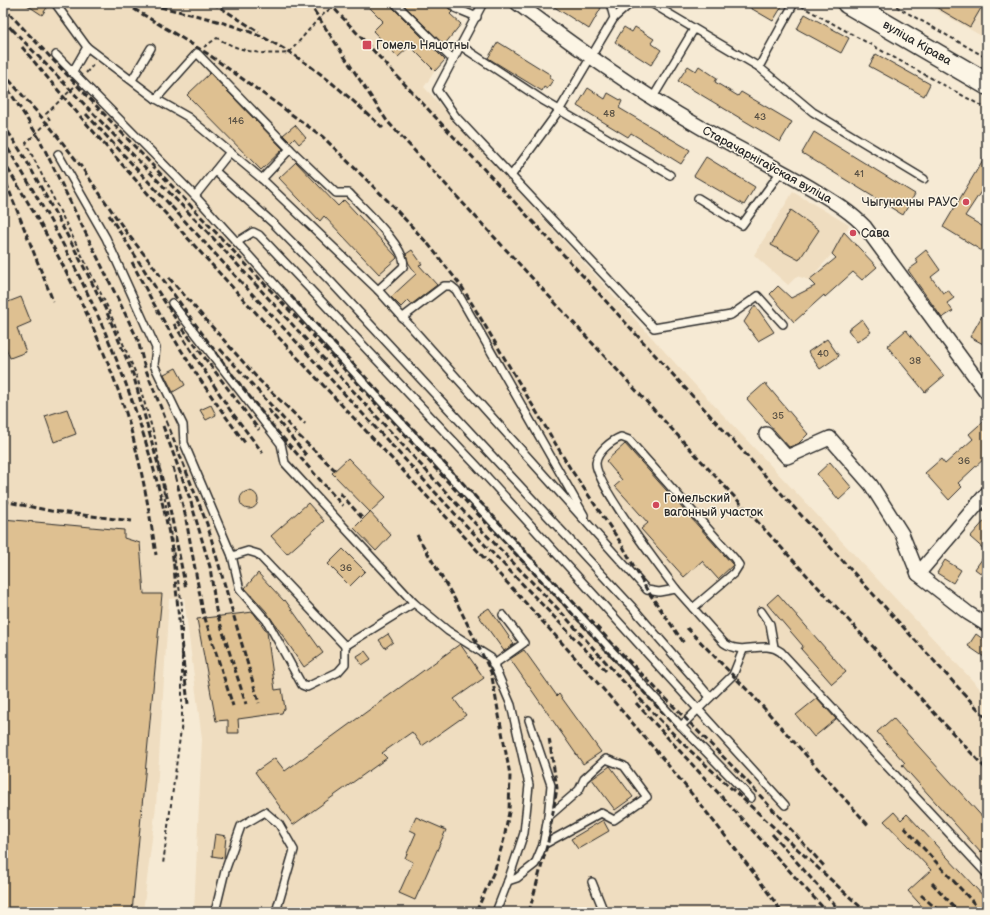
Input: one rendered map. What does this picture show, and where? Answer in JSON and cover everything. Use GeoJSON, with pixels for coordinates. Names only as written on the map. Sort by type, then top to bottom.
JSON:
{"type":"FeatureCollection","features":[{"type":"Feature","properties":{"kind":"main road","name":"вуліца Кірава"},"geometry":{"type":"LineString","coordinates":[[848,3],[987,84]]}},
{"type":"Feature","properties":{"kind":"street","name":"Старачарнігаўская вуліца"},"geometry":{"type":"LineString","coordinates":[[516,3],[591,58],[652,99],[700,127],[782,170],[854,215],[865,227],[987,393]]}},
{"type":"Feature","properties":{"kind":"street"},"geometry":{"type":"LineString","coordinates":[[766,434],[787,457],[830,438],[871,485],[902,534],[918,574],[968,613],[987,625]]}},
{"type":"Feature","properties":{"kind":"street"},"geometry":{"type":"LineString","coordinates":[[918,574],[987,493]]}},
{"type":"Feature","properties":{"kind":"lane"},"geometry":{"type":"LineString","coordinates":[[55,3],[87,47],[156,99],[188,117],[230,152],[262,179],[378,290],[647,590],[659,592],[676,589]]}},
{"type":"Feature","properties":{"kind":"lane"},"geometry":{"type":"LineString","coordinates":[[395,3],[453,60]]}},
{"type":"Feature","properties":{"kind":"lane"},"geometry":{"type":"LineString","coordinates":[[450,3],[455,8],[477,17]]}},
{"type":"Feature","properties":{"kind":"lane"},"geometry":{"type":"LineString","coordinates":[[483,3],[477,17],[437,90],[456,117],[654,328],[731,315],[758,296],[783,324]]}},
{"type":"Feature","properties":{"kind":"lane"},"geometry":{"type":"LineString","coordinates":[[610,3],[614,18]]}},
{"type":"Feature","properties":{"kind":"lane"},"geometry":{"type":"LineString","coordinates":[[512,176],[560,109],[614,18],[631,3]]}},
{"type":"Feature","properties":{"kind":"lane"},"geometry":{"type":"LineString","coordinates":[[651,3],[759,67],[813,112],[924,180]]}},
{"type":"Feature","properties":{"kind":"lane"},"geometry":{"type":"LineString","coordinates":[[759,67],[795,3]]}},
{"type":"Feature","properties":{"kind":"lane"},"geometry":{"type":"LineString","coordinates":[[652,99],[694,29]]}},
{"type":"Feature","properties":{"kind":"lane"},"geometry":{"type":"LineString","coordinates":[[461,46],[544,101],[560,109],[670,175]]}},
{"type":"Feature","properties":{"kind":"lane"},"geometry":{"type":"LineString","coordinates":[[72,73],[87,47]]}},
{"type":"Feature","properties":{"kind":"lane"},"geometry":{"type":"LineString","coordinates":[[132,80],[151,48]]}},
{"type":"Feature","properties":{"kind":"lane"},"geometry":{"type":"LineString","coordinates":[[156,99],[197,53],[290,149],[336,193],[349,193],[396,244],[404,259],[403,268],[378,290]]}},
{"type":"Feature","properties":{"kind":"lane"},"geometry":{"type":"LineString","coordinates":[[56,56],[195,196],[377,397],[681,726],[751,798]]}},
{"type":"Feature","properties":{"kind":"lane"},"geometry":{"type":"LineString","coordinates":[[262,179],[290,149]]}},
{"type":"Feature","properties":{"kind":"lane"},"geometry":{"type":"LineString","coordinates":[[195,196],[230,152]]}},
{"type":"Feature","properties":{"kind":"lane"},"geometry":{"type":"LineString","coordinates":[[58,154],[106,238],[156,348],[154,365],[183,425],[184,443],[232,556],[240,590],[267,621],[302,685],[307,687],[338,672],[345,664],[345,646],[258,554],[248,551],[232,556]]}},
{"type":"Feature","properties":{"kind":"lane"},"geometry":{"type":"LineString","coordinates":[[698,198],[742,225],[782,170]]}},
{"type":"Feature","properties":{"kind":"lane"},"geometry":{"type":"LineString","coordinates":[[215,171],[274,224],[331,282],[628,602],[710,697]]}},
{"type":"Feature","properties":{"kind":"lane"},"geometry":{"type":"LineString","coordinates":[[237,242],[253,232],[259,235],[477,466],[785,805]]}},
{"type":"Feature","properties":{"kind":"lane"},"geometry":{"type":"LineString","coordinates":[[402,318],[444,286],[450,286],[456,290],[591,528]]}},
{"type":"Feature","properties":{"kind":"lane"},"geometry":{"type":"LineString","coordinates":[[172,304],[282,444],[285,463],[414,603],[448,631],[491,658],[511,705],[529,785],[524,833],[496,912]]}},
{"type":"Feature","properties":{"kind":"lane"},"geometry":{"type":"LineString","coordinates":[[693,608],[734,573],[739,565],[629,440],[621,437],[605,448],[598,456],[596,463],[598,472],[622,514],[676,589],[724,643],[731,648],[743,650],[766,646],[774,648],[792,662],[987,874]]}},
{"type":"Feature","properties":{"kind":"lane"},"geometry":{"type":"LineString","coordinates":[[345,646],[414,603]]}},
{"type":"Feature","properties":{"kind":"lane"},"geometry":{"type":"LineString","coordinates":[[761,611],[770,624],[774,648]]}},
{"type":"Feature","properties":{"kind":"lane"},"geometry":{"type":"LineString","coordinates":[[494,665],[524,643],[503,615]]}},
{"type":"Feature","properties":{"kind":"lane"},"geometry":{"type":"LineString","coordinates":[[681,726],[733,675],[743,650]]}},
{"type":"Feature","properties":{"kind":"lane"},"geometry":{"type":"LineString","coordinates":[[508,881],[517,878],[535,864],[543,845],[548,817],[551,786],[529,720]]}},
{"type":"Feature","properties":{"kind":"lane"},"geometry":{"type":"LineString","coordinates":[[543,845],[600,813],[614,820],[647,797],[624,766],[606,759],[584,779],[580,790],[548,817]]}},
{"type":"Feature","properties":{"kind":"lane"},"geometry":{"type":"LineString","coordinates":[[215,912],[225,871],[240,826],[265,812],[279,824],[294,850],[276,912]]}},
{"type":"Feature","properties":{"kind":"lane"},"geometry":{"type":"LineString","coordinates":[[592,882],[604,912]]}},
{"type":"Feature","properties":{"kind":"path"},"geometry":{"type":"LineString","coordinates":[[197,53],[217,38],[233,48],[269,54],[289,53],[319,18],[337,3]]}},
{"type":"Feature","properties":{"kind":"path"},"geometry":{"type":"LineString","coordinates":[[795,3],[987,109]]}},
{"type":"Feature","properties":{"kind":"path"},"geometry":{"type":"LineString","coordinates":[[890,3],[987,58]]}},
{"type":"Feature","properties":{"kind":"path"},"geometry":{"type":"LineString","coordinates":[[100,57],[80,80],[46,114],[50,120],[26,143],[107,306],[136,374],[155,438],[182,604],[182,722],[163,864]]}},
{"type":"Feature","properties":{"kind":"shaded area"},"geometry":{"type":"Polygon","coordinates":[[[3,3],[365,3],[435,71],[424,87],[695,385],[987,696],[987,912],[194,912],[202,739],[184,598],[169,599],[156,806],[143,912],[3,912],[3,3]]]}},
{"type":"Feature","properties":{"kind":"shaded area"},"geometry":{"type":"Polygon","coordinates":[[[925,3],[987,3],[987,39],[971,30],[925,3]]]}},
{"type":"Feature","properties":{"kind":"shaded area"},"geometry":{"type":"Polygon","coordinates":[[[793,192],[849,225],[832,254],[809,280],[797,276],[788,285],[754,255],[793,192]]]}},
{"type":"Feature","properties":{"kind":"building"},"geometry":{"type":"Polygon","coordinates":[[[24,3],[43,3],[48,6],[42,15],[24,3]]]}},
{"type":"Feature","properties":{"kind":"building"},"geometry":{"type":"Polygon","coordinates":[[[365,3],[390,3],[392,7],[445,60],[435,71],[410,46],[398,57],[373,31],[383,21],[365,3]]]}},
{"type":"Feature","properties":{"kind":"building"},"geometry":{"type":"Polygon","coordinates":[[[402,3],[445,3],[452,12],[450,14],[461,24],[444,45],[402,3]]]}},
{"type":"Feature","properties":{"kind":"building"},"geometry":{"type":"Polygon","coordinates":[[[548,3],[592,3],[601,8],[589,29],[548,3]]]}},
{"type":"Feature","properties":{"kind":"building"},"geometry":{"type":"Polygon","coordinates":[[[742,3],[784,3],[773,21],[742,3]]]}},
{"type":"Feature","properties":{"kind":"building"},"geometry":{"type":"Polygon","coordinates":[[[929,3],[984,3],[970,27],[929,3]]]}},
{"type":"Feature","properties":{"kind":"building"},"geometry":{"type":"Polygon","coordinates":[[[805,14],[849,38],[841,53],[797,29],[805,14]]]}},
{"type":"Feature","properties":{"kind":"building"},"geometry":{"type":"Polygon","coordinates":[[[624,27],[632,32],[635,27],[654,39],[651,43],[661,50],[651,65],[615,42],[624,27]]]}},
{"type":"Feature","properties":{"kind":"building"},"geometry":{"type":"Polygon","coordinates":[[[498,42],[551,75],[549,78],[553,80],[547,89],[544,87],[542,91],[488,58],[498,42]]]}},
{"type":"Feature","properties":{"kind":"building"},"geometry":{"type":"Polygon","coordinates":[[[876,54],[930,84],[924,96],[869,66],[876,54]]]}},
{"type":"Feature","properties":{"kind":"building"},"geometry":{"type":"Polygon","coordinates":[[[688,66],[696,71],[699,66],[717,78],[715,82],[738,96],[741,92],[792,122],[780,142],[678,81],[688,66]]]}},
{"type":"Feature","properties":{"kind":"building"},"geometry":{"type":"Polygon","coordinates":[[[210,73],[283,149],[261,170],[187,95],[210,73]]]}},
{"type":"Feature","properties":{"kind":"building"},"geometry":{"type":"Polygon","coordinates":[[[588,88],[605,99],[608,93],[622,101],[619,108],[690,150],[681,164],[631,133],[628,137],[577,106],[588,88]]]}},
{"type":"Feature","properties":{"kind":"building"},"geometry":{"type":"Polygon","coordinates":[[[295,125],[306,138],[299,144],[294,138],[290,142],[283,135],[295,125]]]}},
{"type":"Feature","properties":{"kind":"building"},"geometry":{"type":"Polygon","coordinates":[[[814,132],[915,194],[903,215],[802,153],[814,132]]]}},
{"type":"Feature","properties":{"kind":"building","name":"Чыгуначны РАУС"},"geometry":{"type":"Polygon","coordinates":[[[987,153],[987,186],[984,187],[965,216],[987,229],[987,254],[943,227],[987,153]]]}},
{"type":"Feature","properties":{"kind":"building"},"geometry":{"type":"Polygon","coordinates":[[[706,157],[755,187],[744,205],[694,176],[706,157]]]}},
{"type":"Feature","properties":{"kind":"building"},"geometry":{"type":"Polygon","coordinates":[[[296,162],[338,206],[344,200],[396,256],[397,258],[379,274],[324,216],[320,221],[279,178],[296,162]]]}},
{"type":"Feature","properties":{"kind":"building"},"geometry":{"type":"Polygon","coordinates":[[[791,210],[819,230],[799,260],[771,245],[791,210]]]}},
{"type":"Feature","properties":{"kind":"building"},"geometry":{"type":"Polygon","coordinates":[[[844,232],[877,267],[862,280],[853,272],[825,297],[824,295],[794,322],[770,294],[778,286],[791,298],[815,286],[809,280],[836,258],[832,254],[844,232]]]}},
{"type":"Feature","properties":{"kind":"building"},"geometry":{"type":"Polygon","coordinates":[[[412,250],[422,264],[419,265],[437,285],[412,304],[408,300],[401,307],[391,297],[416,274],[408,262],[406,254],[412,250]]]}},
{"type":"Feature","properties":{"kind":"building"},"geometry":{"type":"Polygon","coordinates":[[[926,250],[940,270],[931,277],[943,293],[948,290],[954,298],[947,303],[953,311],[942,318],[908,270],[918,263],[915,259],[926,250]]]}},
{"type":"Feature","properties":{"kind":"building"},"geometry":{"type":"Polygon","coordinates":[[[21,297],[31,322],[17,328],[26,352],[10,358],[3,341],[3,304],[21,297]]]}},
{"type":"Feature","properties":{"kind":"building"},"geometry":{"type":"Polygon","coordinates":[[[755,305],[774,332],[758,341],[744,322],[755,305]]]}},
{"type":"Feature","properties":{"kind":"building"},"geometry":{"type":"Polygon","coordinates":[[[987,307],[987,346],[970,337],[987,307]]]}},
{"type":"Feature","properties":{"kind":"building"},"geometry":{"type":"Polygon","coordinates":[[[862,319],[871,332],[857,342],[848,330],[862,319]]]}},
{"type":"Feature","properties":{"kind":"building"},"geometry":{"type":"Polygon","coordinates":[[[906,330],[944,376],[925,392],[887,346],[906,330]]]}},
{"type":"Feature","properties":{"kind":"building"},"geometry":{"type":"Polygon","coordinates":[[[827,339],[839,356],[820,369],[808,352],[827,339]]]}},
{"type":"Feature","properties":{"kind":"building"},"geometry":{"type":"Polygon","coordinates":[[[176,368],[185,385],[173,392],[164,374],[176,368]]]}},
{"type":"Feature","properties":{"kind":"building"},"geometry":{"type":"Polygon","coordinates":[[[765,383],[808,434],[798,444],[789,447],[747,399],[765,383]]]}},
{"type":"Feature","properties":{"kind":"building"},"geometry":{"type":"Polygon","coordinates":[[[211,405],[216,415],[206,420],[200,410],[211,405]]]}},
{"type":"Feature","properties":{"kind":"building"},"geometry":{"type":"Polygon","coordinates":[[[67,409],[76,434],[54,442],[45,416],[67,409]]]}},
{"type":"Feature","properties":{"kind":"building"},"geometry":{"type":"Polygon","coordinates":[[[987,418],[987,456],[958,483],[962,487],[949,500],[925,473],[941,459],[945,464],[973,439],[969,434],[987,418]]]}},
{"type":"Feature","properties":{"kind":"building","name":"Гомельский вагонный участок"},"geometry":{"type":"Polygon","coordinates":[[[625,444],[733,565],[718,579],[702,561],[684,577],[641,529],[648,523],[615,486],[622,480],[606,461],[625,444]]]}},
{"type":"Feature","properties":{"kind":"building"},"geometry":{"type":"Polygon","coordinates":[[[348,458],[386,497],[370,512],[332,473],[348,458]]]}},
{"type":"Feature","properties":{"kind":"building"},"geometry":{"type":"Polygon","coordinates":[[[830,462],[852,488],[839,500],[817,474],[830,462]]]}},
{"type":"Feature","properties":{"kind":"building"},"geometry":{"type":"Polygon","coordinates":[[[245,491],[253,491],[258,496],[256,507],[253,509],[245,509],[240,504],[240,496],[245,491]]]}},
{"type":"Feature","properties":{"kind":"building"},"geometry":{"type":"Polygon","coordinates":[[[308,503],[324,521],[287,554],[271,536],[308,503]]]}},
{"type":"Feature","properties":{"kind":"building"},"geometry":{"type":"Polygon","coordinates":[[[370,512],[391,535],[376,551],[354,528],[370,512]]]}},
{"type":"Feature","properties":{"kind":"building"},"geometry":{"type":"Polygon","coordinates":[[[987,518],[987,552],[970,537],[987,518]]]}},
{"type":"Feature","properties":{"kind":"building"},"geometry":{"type":"Polygon","coordinates":[[[3,519],[124,530],[124,538],[140,543],[144,594],[162,594],[132,912],[3,912],[3,519]]]}},
{"type":"Feature","properties":{"kind":"building"},"geometry":{"type":"Polygon","coordinates":[[[343,549],[365,571],[350,586],[328,564],[343,549]]]}},
{"type":"Feature","properties":{"kind":"building"},"geometry":{"type":"Polygon","coordinates":[[[987,552],[987,578],[975,569],[987,552]]]}},
{"type":"Feature","properties":{"kind":"building"},"geometry":{"type":"Polygon","coordinates":[[[945,560],[961,570],[953,583],[937,573],[945,560]]]}},
{"type":"Feature","properties":{"kind":"building"},"geometry":{"type":"Polygon","coordinates":[[[258,573],[284,601],[285,600],[323,653],[304,667],[266,611],[245,588],[258,573]]]}},
{"type":"Feature","properties":{"kind":"building"},"geometry":{"type":"Polygon","coordinates":[[[778,594],[846,672],[832,684],[801,649],[803,646],[767,604],[778,594]]]}},
{"type":"Feature","properties":{"kind":"building"},"geometry":{"type":"Polygon","coordinates":[[[489,608],[514,644],[504,651],[478,615],[489,608]]]}},
{"type":"Feature","properties":{"kind":"building"},"geometry":{"type":"Polygon","coordinates":[[[253,612],[267,632],[275,690],[282,689],[285,709],[282,713],[238,719],[239,733],[228,733],[228,720],[216,721],[197,619],[253,612]]]}},
{"type":"Feature","properties":{"kind":"building"},"geometry":{"type":"Polygon","coordinates":[[[388,634],[393,642],[385,648],[379,640],[388,634]]]}},
{"type":"Feature","properties":{"kind":"building"},"geometry":{"type":"Polygon","coordinates":[[[976,634],[987,642],[987,659],[968,646],[976,634]]]}},
{"type":"Feature","properties":{"kind":"building"},"geometry":{"type":"Polygon","coordinates":[[[460,644],[484,678],[454,699],[466,715],[422,746],[412,732],[382,753],[387,758],[293,825],[255,772],[275,758],[285,771],[460,644]]]}},
{"type":"Feature","properties":{"kind":"building"},"geometry":{"type":"Polygon","coordinates":[[[524,650],[557,696],[559,694],[601,752],[583,764],[510,659],[524,650]]]}},
{"type":"Feature","properties":{"kind":"building"},"geometry":{"type":"Polygon","coordinates":[[[365,651],[371,659],[362,665],[357,656],[365,651]]]}},
{"type":"Feature","properties":{"kind":"building"},"geometry":{"type":"Polygon","coordinates":[[[817,698],[836,719],[814,737],[796,715],[817,698]]]}},
{"type":"Feature","properties":{"kind":"building"},"geometry":{"type":"Polygon","coordinates":[[[893,718],[987,822],[987,847],[981,853],[902,765],[905,763],[877,732],[893,718]]]}},
{"type":"Feature","properties":{"kind":"building"},"geometry":{"type":"Polygon","coordinates":[[[610,766],[633,797],[615,810],[592,779],[610,766]]]}},
{"type":"Feature","properties":{"kind":"building"},"geometry":{"type":"Polygon","coordinates":[[[894,812],[901,820],[907,814],[987,900],[987,912],[927,912],[908,891],[931,870],[884,821],[894,812]]]}},
{"type":"Feature","properties":{"kind":"building"},"geometry":{"type":"Polygon","coordinates":[[[416,817],[446,830],[415,900],[399,893],[413,862],[405,858],[416,833],[410,830],[416,817]]]}},
{"type":"Feature","properties":{"kind":"building"},"geometry":{"type":"Polygon","coordinates":[[[603,820],[609,831],[578,849],[571,839],[603,820]]]}},
{"type":"Feature","properties":{"kind":"building"},"geometry":{"type":"Polygon","coordinates":[[[215,834],[226,836],[224,858],[212,856],[215,834]]]}},
{"type":"Feature","properties":{"kind":"railway"},"geometry":{"type":"LineString","coordinates":[[143,3],[223,23],[253,33],[268,40],[314,69],[383,128]]}},
{"type":"Feature","properties":{"kind":"railway"},"geometry":{"type":"LineString","coordinates":[[213,3],[259,32]]}},
{"type":"Feature","properties":{"kind":"railway"},"geometry":{"type":"LineString","coordinates":[[309,3],[387,121],[987,770]]}},
{"type":"Feature","properties":{"kind":"railway"},"geometry":{"type":"LineString","coordinates":[[329,3],[562,253],[987,719]]}},
{"type":"Feature","properties":{"kind":"railway"},"geometry":{"type":"LineString","coordinates":[[3,7],[307,329],[471,507],[569,610],[671,722]]}},
{"type":"Feature","properties":{"kind":"railway"},"geometry":{"type":"LineString","coordinates":[[134,9],[208,54],[323,137],[387,200],[429,245],[462,287],[570,468],[621,543],[647,590],[684,643]]}},
{"type":"Feature","properties":{"kind":"railway"},"geometry":{"type":"LineString","coordinates":[[3,20],[14,32]]}},
{"type":"Feature","properties":{"kind":"railway"},"geometry":{"type":"LineString","coordinates":[[12,29],[214,239],[465,513],[560,611],[620,678],[682,743],[866,912]]}},
{"type":"Feature","properties":{"kind":"railway"},"geometry":{"type":"LineString","coordinates":[[22,47],[178,228],[493,567],[579,662],[664,760],[704,809],[782,912]]}},
{"type":"Feature","properties":{"kind":"railway"},"geometry":{"type":"LineString","coordinates":[[3,73],[51,128],[80,165],[127,233],[151,263],[228,369],[276,430],[343,506]]}},
{"type":"Feature","properties":{"kind":"railway"},"geometry":{"type":"LineString","coordinates":[[3,81],[39,138],[138,340],[144,365],[207,524],[259,703]]}},
{"type":"Feature","properties":{"kind":"railway"},"geometry":{"type":"LineString","coordinates":[[86,114],[458,517],[607,672]]}},
{"type":"Feature","properties":{"kind":"railway"},"geometry":{"type":"LineString","coordinates":[[3,124],[25,158],[73,246],[105,308],[133,374],[169,504],[186,589]]}},
{"type":"Feature","properties":{"kind":"railway"},"geometry":{"type":"LineString","coordinates":[[3,141],[32,188],[83,285],[127,386],[159,490],[171,544],[188,704]]}},
{"type":"Feature","properties":{"kind":"railway"},"geometry":{"type":"LineString","coordinates":[[3,161],[56,252],[72,283],[114,379],[136,448],[156,555]]}},
{"type":"Feature","properties":{"kind":"railway"},"geometry":{"type":"LineString","coordinates":[[3,175],[53,301]]}},
{"type":"Feature","properties":{"kind":"railway"},"geometry":{"type":"LineString","coordinates":[[109,215],[177,321],[259,430]]}},
{"type":"Feature","properties":{"kind":"railway"},"geometry":{"type":"LineString","coordinates":[[132,262],[157,310],[185,356],[246,444]]}},
{"type":"Feature","properties":{"kind":"railway"},"geometry":{"type":"LineString","coordinates":[[169,278],[260,381],[305,424]]}},
{"type":"Feature","properties":{"kind":"railway"},"geometry":{"type":"LineString","coordinates":[[291,296],[529,555],[627,659],[744,778],[825,867]]}},
{"type":"Feature","properties":{"kind":"railway"},"geometry":{"type":"LineString","coordinates":[[174,324],[230,410],[263,453]]}},
{"type":"Feature","properties":{"kind":"railway"},"geometry":{"type":"LineString","coordinates":[[220,349],[299,436],[335,470]]}},
{"type":"Feature","properties":{"kind":"railway"},"geometry":{"type":"LineString","coordinates":[[268,409],[307,456]]}},
{"type":"Feature","properties":{"kind":"railway"},"geometry":{"type":"LineString","coordinates":[[163,426],[190,499],[210,567],[216,610],[246,704]]}},
{"type":"Feature","properties":{"kind":"railway"},"geometry":{"type":"LineString","coordinates":[[173,467],[185,514],[203,612],[233,706]]}},
{"type":"Feature","properties":{"kind":"railway"},"geometry":{"type":"LineString","coordinates":[[340,493],[363,519]]}},
{"type":"Feature","properties":{"kind":"railway"},"geometry":{"type":"LineString","coordinates":[[3,501],[51,511],[132,521]]}},
{"type":"Feature","properties":{"kind":"railway"},"geometry":{"type":"LineString","coordinates":[[417,535],[457,603],[491,672],[510,775],[509,812],[504,839],[495,869],[476,912]]}},
{"type":"Feature","properties":{"kind":"railway"},"geometry":{"type":"LineString","coordinates":[[687,628],[755,698],[868,825]]}},
{"type":"Feature","properties":{"kind":"railway"},"geometry":{"type":"LineString","coordinates":[[636,703],[827,912]]}},
{"type":"Feature","properties":{"kind":"railway"},"geometry":{"type":"LineString","coordinates":[[529,912],[548,842],[557,788],[549,738]]}},
{"type":"Feature","properties":{"kind":"railway"},"geometry":{"type":"LineString","coordinates":[[904,827],[982,912]]}},
{"type":"Feature","properties":{"kind":"railway"},"geometry":{"type":"LineString","coordinates":[[772,834],[841,912]]}},
{"type":"Feature","properties":{"kind":"railway"},"geometry":{"type":"LineString","coordinates":[[932,883],[959,912]]}},
{"type":"Feature","properties":{"kind":"railway"},"geometry":{"type":"LineString","coordinates":[[921,895],[940,912]]}},
{"type":"Feature","properties":{"kind":"place","name":"Гомель Няцотны"},"geometry":{"type":"Point","coordinates":[367,45]}},
{"type":"Feature","properties":{"kind":"place","name":"Чыгуначны РАУС"},"geometry":{"type":"Point","coordinates":[966,202]}},
{"type":"Feature","properties":{"kind":"place","name":"Сава"},"geometry":{"type":"Point","coordinates":[853,233]}},
{"type":"Feature","properties":{"kind":"place","name":"Гомельский вагонный участок"},"geometry":{"type":"Point","coordinates":[656,505]}}]}
